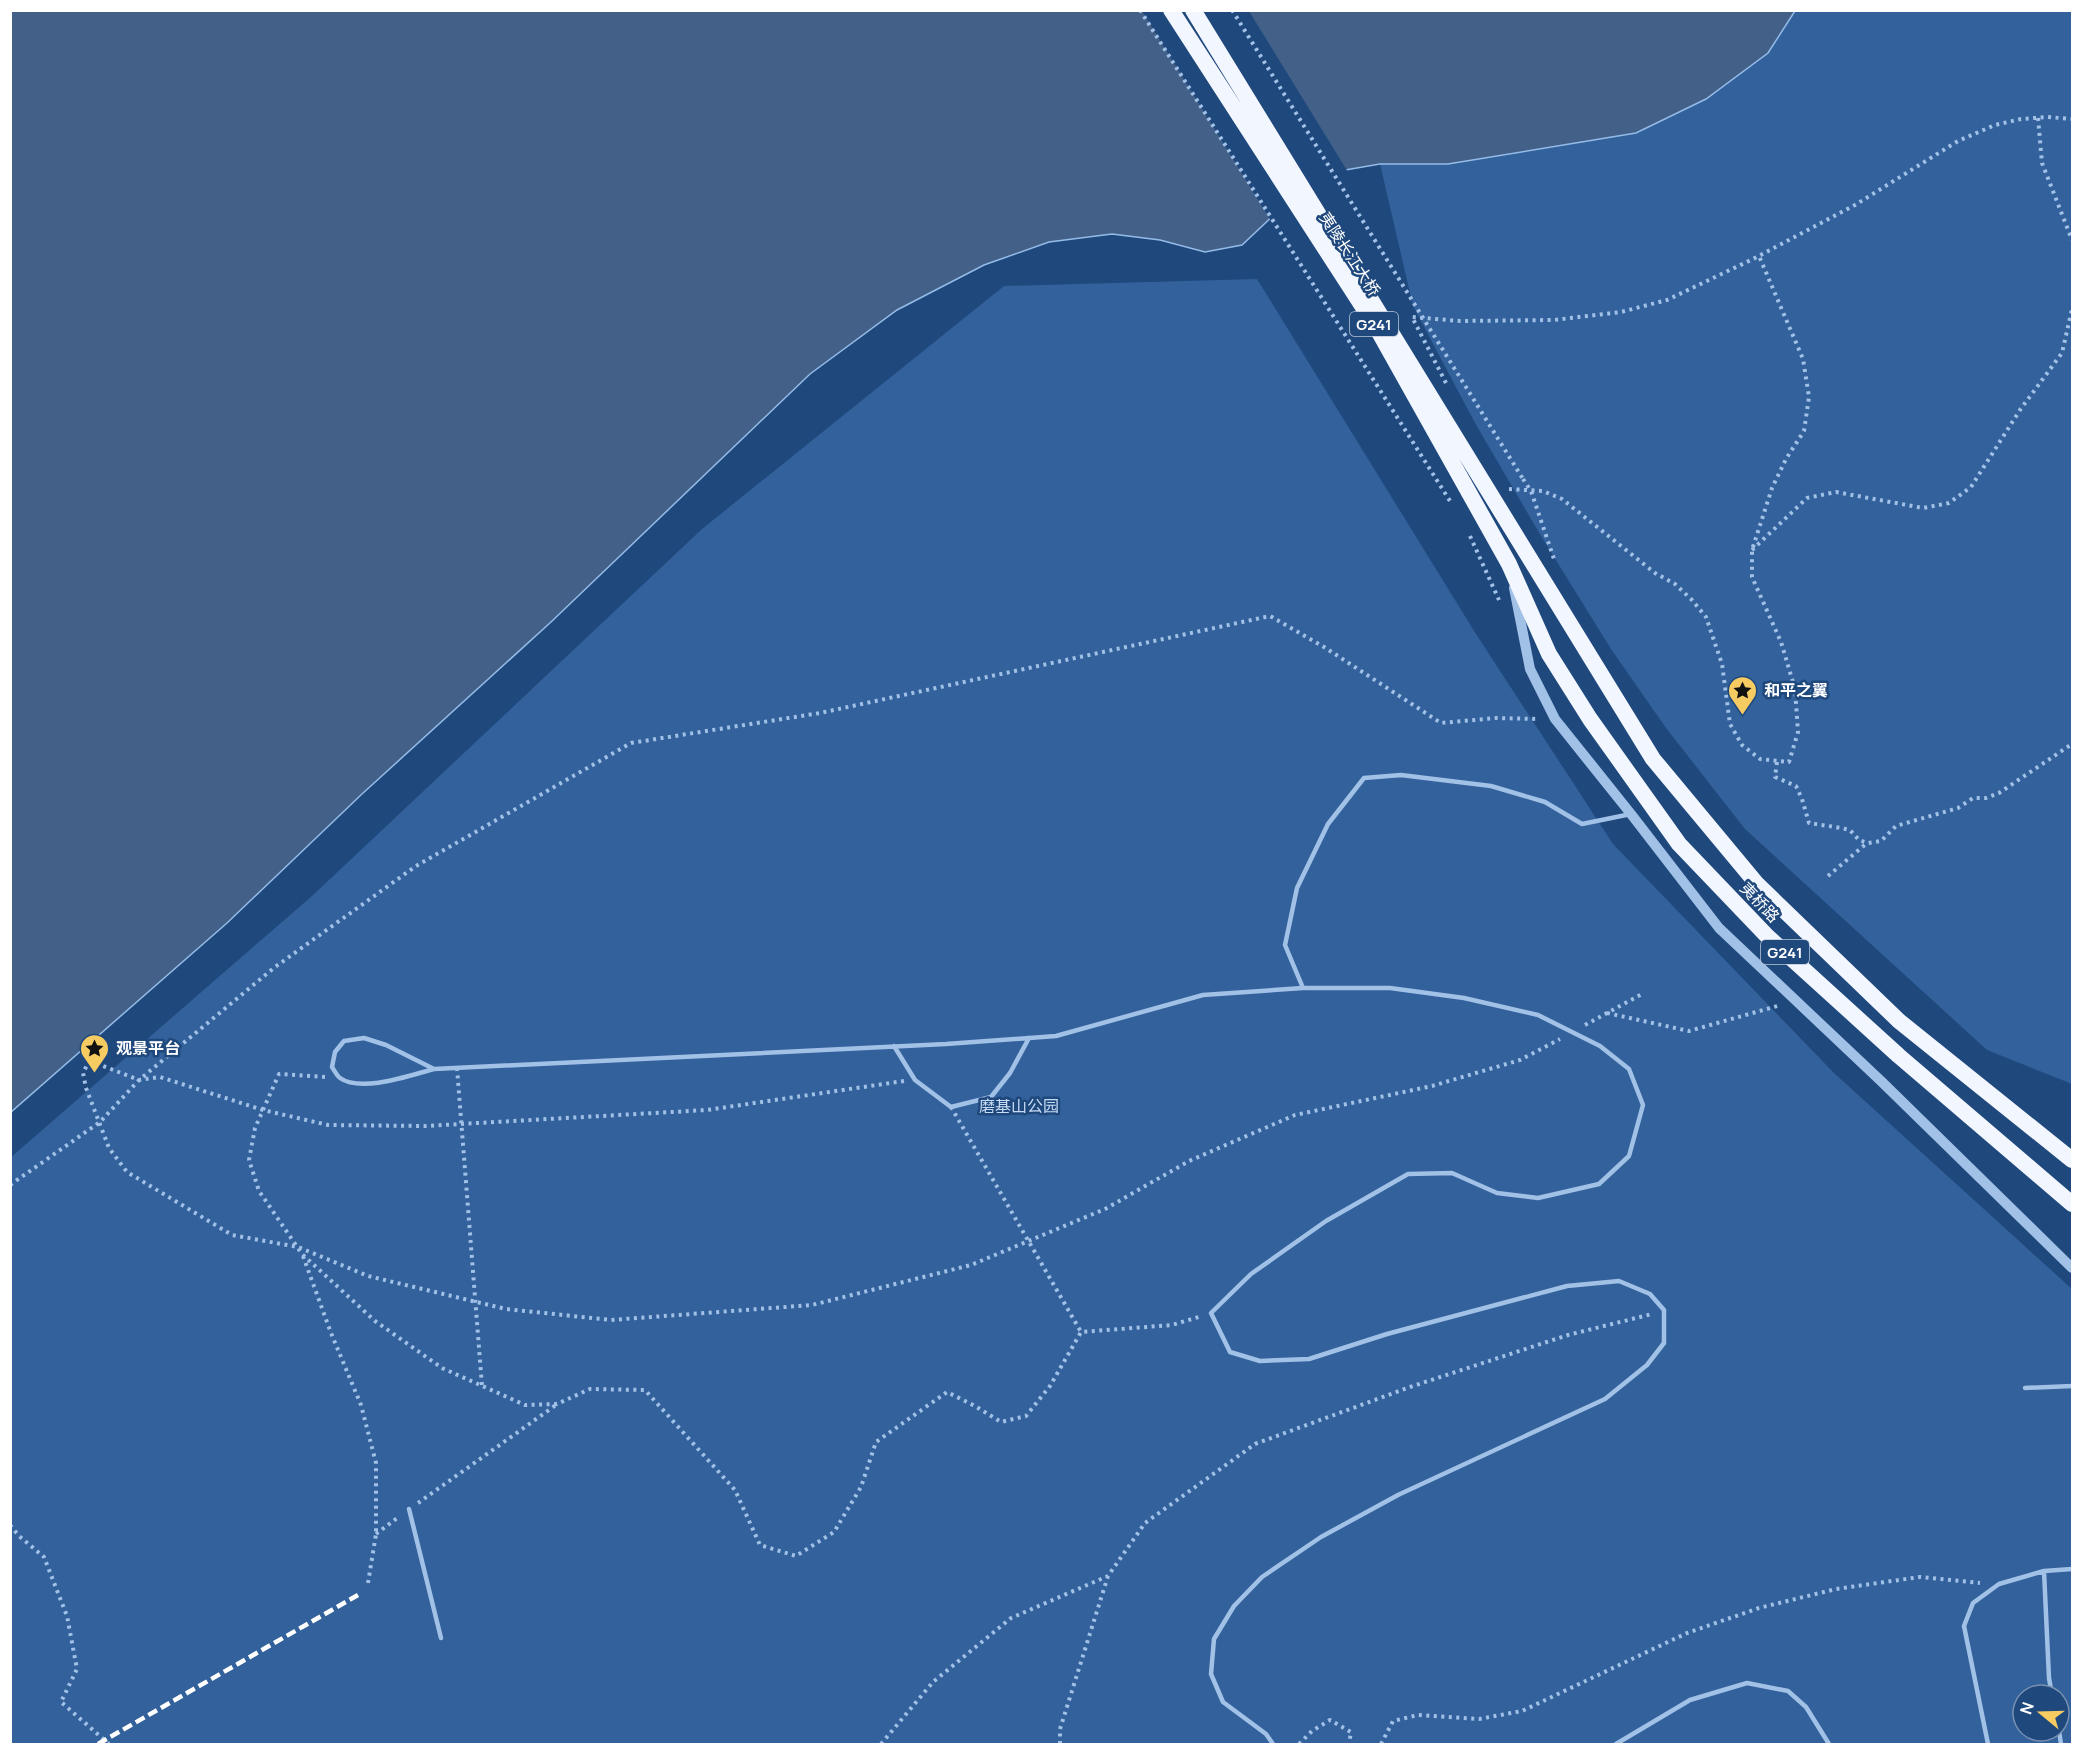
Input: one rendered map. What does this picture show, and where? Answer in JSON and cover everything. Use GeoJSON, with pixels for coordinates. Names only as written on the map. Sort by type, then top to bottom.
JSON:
{"type":"FeatureCollection","features":[{"type":"Feature","properties":{"kind":"highway","name":"夷陵长江大桥"},"geometry":{"type":"LineString","coordinates":[[1171,10],[1378,332],[1509,564],[1549,654]]}},
{"type":"Feature","properties":{"kind":"highway","name":"夷陵长江大桥"},"geometry":{"type":"LineString","coordinates":[[1193,10],[1582,642]]}},
{"type":"Feature","properties":{"kind":"highway","name":"夷桥路"},"geometry":{"type":"LineString","coordinates":[[1582,642],[1653,759],[1757,884],[1899,1021],[2073,1160]]}},
{"type":"Feature","properties":{"kind":"highway","name":"夷桥路"},"geometry":{"type":"LineString","coordinates":[[1549,654],[1590,719],[1688,852],[1768,937],[1899,1056],[2073,1204]]}},
{"type":"Feature","properties":{"kind":"street"},"geometry":{"type":"LineString","coordinates":[[1509,564],[1530,669],[1555,719],[1719,928],[1882,1082],[2073,1268]]}},
{"type":"Feature","properties":{"kind":"street"},"geometry":{"type":"LineString","coordinates":[[1631,814],[1640,826]]}},
{"type":"Feature","properties":{"kind":"lane"},"geometry":{"type":"LineString","coordinates":[[1303,988],[1285,945],[1297,888],[1328,824],[1364,778],[1401,775],[1491,786],[1545,802],[1582,824],[1631,814]]}},
{"type":"Feature","properties":{"kind":"lane"},"geometry":{"type":"LineString","coordinates":[[434,1069],[386,1046],[363,1038],[344,1041],[335,1052],[332,1067],[339,1078],[358,1084],[382,1082],[434,1069],[1056,1036],[1203,995],[1303,988],[1390,988],[1464,998],[1538,1015],[1600,1046],[1629,1069],[1643,1105],[1629,1156],[1599,1184],[1538,1198],[1497,1193],[1452,1173],[1408,1174],[1326,1221],[1251,1274],[1211,1313],[1230,1352],[1260,1360],[1309,1359],[1387,1334],[1567,1286],[1619,1281],[1650,1294],[1665,1310],[1664,1343],[1647,1365],[1605,1400],[1398,1495],[1321,1537],[1262,1577],[1234,1606],[1214,1639],[1211,1674],[1223,1702],[1266,1734],[1273,1744]]}},
{"type":"Feature","properties":{"kind":"lane"},"geometry":{"type":"LineString","coordinates":[[894,1046],[915,1080],[951,1107],[990,1097],[1010,1073],[1029,1038]]}},
{"type":"Feature","properties":{"kind":"lane"},"geometry":{"type":"LineString","coordinates":[[2025,1388],[2073,1386]]}},
{"type":"Feature","properties":{"kind":"lane"},"geometry":{"type":"LineString","coordinates":[[409,1509],[441,1638]]}},
{"type":"Feature","properties":{"kind":"lane"},"geometry":{"type":"LineString","coordinates":[[1988,1744],[1964,1626],[1973,1603],[1999,1584],[2044,1571],[2073,1569]]}},
{"type":"Feature","properties":{"kind":"lane"},"geometry":{"type":"LineString","coordinates":[[2044,1571],[2050,1683]]}},
{"type":"Feature","properties":{"kind":"lane"},"geometry":{"type":"LineString","coordinates":[[1616,1744],[1690,1700],[1747,1683],[1788,1691],[1806,1707],[1829,1744]]}},
{"type":"Feature","properties":{"kind":"path"},"geometry":{"type":"LineString","coordinates":[[1140,10],[1451,502]]}},
{"type":"Feature","properties":{"kind":"path"},"geometry":{"type":"LineString","coordinates":[[1232,10],[1523,479]]}},
{"type":"Feature","properties":{"kind":"path"},"geometry":{"type":"LineString","coordinates":[[2038,118],[2042,163],[2073,240]]}},
{"type":"Feature","properties":{"kind":"path"},"geometry":{"type":"LineString","coordinates":[[1447,385],[1412,317],[1460,321],[1572,318],[1621,312],[1667,300],[1759,256],[1855,205],[1958,141],[1995,125],[2021,119],[2073,119]]}},
{"type":"Feature","properties":{"kind":"path"},"geometry":{"type":"LineString","coordinates":[[1503,483],[1509,489],[1543,491],[1562,499],[1655,573],[1675,584],[1692,600],[1706,617],[1722,664],[1730,724],[1742,745],[1760,759],[1789,762],[1797,732],[1795,689],[1781,642],[1752,577],[1752,550],[1772,489],[1786,459],[1804,430],[1809,397],[1803,359],[1759,256]]}},
{"type":"Feature","properties":{"kind":"path"},"geometry":{"type":"LineString","coordinates":[[1752,550],[1808,498],[1836,492],[1923,508],[1949,504],[1971,487],[2020,410],[2062,353],[2073,309]]}},
{"type":"Feature","properties":{"kind":"path"},"geometry":{"type":"LineString","coordinates":[[1469,533],[1502,606]]}},
{"type":"Feature","properties":{"kind":"path"},"geometry":{"type":"LineString","coordinates":[[10,1185],[100,1122],[139,1080],[275,967],[416,866],[631,743],[820,713],[1269,616],[1324,647],[1441,723],[1496,718],[1555,719]]}},
{"type":"Feature","properties":{"kind":"path"},"geometry":{"type":"LineString","coordinates":[[1777,762],[1775,777],[1796,786],[1809,823],[1850,830],[1859,840],[1868,843],[1881,841],[1896,826],[1958,808],[1973,798],[1986,798],[1999,793],[2073,744]]}},
{"type":"Feature","properties":{"kind":"path"},"geometry":{"type":"LineString","coordinates":[[1828,876],[1868,843]]}},
{"type":"Feature","properties":{"kind":"path"},"geometry":{"type":"LineString","coordinates":[[915,1080],[707,1110],[426,1126],[328,1125],[263,1110],[160,1077],[139,1080],[93,1062],[87,1065],[83,1073],[86,1088],[109,1148],[127,1172],[232,1235],[298,1247],[368,1276],[506,1309],[611,1320],[812,1305],[970,1265],[1105,1209],[1189,1161],[1295,1115],[1432,1086],[1520,1060],[1642,994]]}},
{"type":"Feature","properties":{"kind":"path"},"geometry":{"type":"LineString","coordinates":[[1607,1013],[1689,1031],[1796,1001]]}},
{"type":"Feature","properties":{"kind":"path"},"geometry":{"type":"LineString","coordinates":[[457,1068],[482,1386]]}},
{"type":"Feature","properties":{"kind":"path"},"geometry":{"type":"LineString","coordinates":[[339,1078],[279,1074],[255,1128],[249,1160],[259,1191],[302,1254],[361,1405],[376,1463],[375,1534],[368,1583]]}},
{"type":"Feature","properties":{"kind":"path"},"geometry":{"type":"LineString","coordinates":[[951,1107],[1081,1332]]}},
{"type":"Feature","properties":{"kind":"path"},"geometry":{"type":"LineString","coordinates":[[302,1254],[375,1321],[442,1368],[525,1405],[557,1404]]}},
{"type":"Feature","properties":{"kind":"path"},"geometry":{"type":"LineString","coordinates":[[1060,1744],[1060,1729],[1108,1576],[1145,1523],[1255,1444],[1410,1387],[1568,1335],[1665,1310]]}},
{"type":"Feature","properties":{"kind":"path"},"geometry":{"type":"LineString","coordinates":[[1081,1332],[1172,1325],[1211,1313]]}},
{"type":"Feature","properties":{"kind":"path"},"geometry":{"type":"LineString","coordinates":[[375,1534],[557,1404],[590,1389],[645,1390],[735,1490],[760,1545],[796,1556],[834,1532],[861,1487],[876,1442],[947,1392],[1000,1422],[1026,1416],[1050,1386],[1081,1332]]}},
{"type":"Feature","properties":{"kind":"path"},"geometry":{"type":"LineString","coordinates":[[10,1526],[44,1557],[67,1616],[77,1669],[61,1702],[109,1744]]}},
{"type":"Feature","properties":{"kind":"path"},"geometry":{"type":"LineString","coordinates":[[882,1744],[933,1682],[1011,1618],[1108,1576]]}},
{"type":"Feature","properties":{"kind":"path"},"geometry":{"type":"LineString","coordinates":[[1381,1744],[1393,1721],[1418,1715],[1479,1719],[1522,1711],[1687,1633],[1759,1608],[1836,1588],[1920,1577],[1999,1584]]}},
{"type":"Feature","properties":{"kind":"path"},"geometry":{"type":"LineString","coordinates":[[1299,1744],[1312,1731],[1330,1720],[1351,1732],[1349,1744]]}},
{"type":"Feature","properties":{"kind":"green space"},"geometry":{"type":"Polygon","coordinates":[[[1795,11],[2072,11],[2072,1084],[1987,1050],[1745,829],[1666,728],[1611,649],[1475,423],[1413,306],[1380,164],[1448,164],[1636,133],[1768,53],[1795,11]]]}},
{"type":"Feature","properties":{"kind":"green space","name":"磨基山公园"},"geometry":{"type":"Polygon","coordinates":[[[1257,279],[1476,634],[1613,844],[1834,1073],[2072,1289],[2072,1744],[11,1744],[10,1158],[312,896],[702,529],[1004,286],[1257,279]]]}},
{"type":"Feature","properties":{"kind":"shaded area"},"geometry":{"type":"Polygon","coordinates":[[[11,11],[1795,11],[1768,53],[1706,99],[1636,133],[1448,164],[1380,164],[1328,173],[1277,212],[1242,245],[1205,252],[1160,240],[1112,234],[1049,242],[984,265],[897,310],[810,374],[551,622],[362,794],[227,923],[11,1112],[11,11]]]}},
{"type":"Feature","properties":{"kind":"pier"},"geometry":{"type":"Polygon","coordinates":[[[1142,11],[1249,11],[1348,172],[1329,176],[1271,221],[1142,11]]]}},
{"type":"Feature","properties":{"kind":"railway"},"geometry":{"type":"LineString","coordinates":[[98,1744],[358,1595]]}},
{"type":"Feature","properties":{"kind":"place","name":"和平之翼"},"geometry":{"type":"Point","coordinates":[1743,716]}},
{"type":"Feature","properties":{"kind":"place","name":"观景平台"},"geometry":{"type":"Point","coordinates":[95,1074]}}]}
